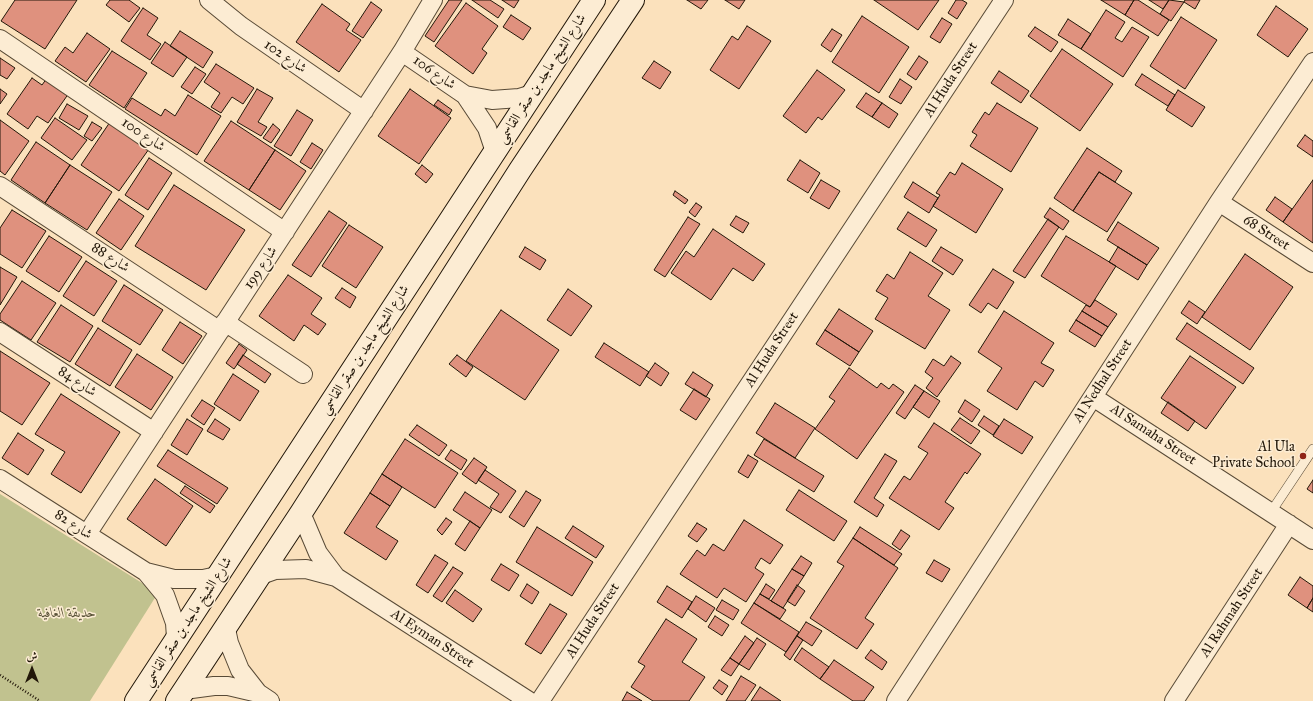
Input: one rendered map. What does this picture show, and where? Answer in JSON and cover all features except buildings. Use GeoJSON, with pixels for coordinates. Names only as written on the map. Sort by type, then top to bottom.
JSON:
{"type":"FeatureCollection","features":[{"type":"Feature","properties":{"kind":"street","name":"شارع 102"},"geometry":{"type":"LineString","coordinates":[[209,0],[241,26],[364,111]]}},
{"type":"Feature","properties":{"kind":"street","name":"شارع 199"},"geometry":{"type":"LineString","coordinates":[[87,534],[364,111],[433,0]]}},
{"type":"Feature","properties":{"kind":"street","name":"شارع الشيخ ماجد بن صقر القاسمي"},"geometry":{"type":"LineString","coordinates":[[136,701],[594,0]]}},
{"type":"Feature","properties":{"kind":"street"},"geometry":{"type":"LineString","coordinates":[[181,696],[301,514],[520,170],[633,0]]}},
{"type":"Feature","properties":{"kind":"street","name":"Al Huda Street"},"geometry":{"type":"LineString","coordinates":[[540,701],[1004,0]]}},
{"type":"Feature","properties":{"kind":"street","name":"شارع 100"},"geometry":{"type":"LineString","coordinates":[[0,38],[285,232]]}},
{"type":"Feature","properties":{"kind":"street","name":"شارع 106"},"geometry":{"type":"LineString","coordinates":[[402,52],[465,95],[487,128],[495,152]]}},
{"type":"Feature","properties":{"kind":"street","name":"Al Nedhal Street"},"geometry":{"type":"LineString","coordinates":[[896,701],[1219,202],[1313,62]]}},
{"type":"Feature","properties":{"kind":"street","name":"شارع 106"},"geometry":{"type":"LineString","coordinates":[[465,95],[492,100],[519,98],[532,94]]}},
{"type":"Feature","properties":{"kind":"street","name":"شارع 88"},"geometry":{"type":"LineString","coordinates":[[0,186],[222,327],[303,374]]}},
{"type":"Feature","properties":{"kind":"street","name":"68 Street"},"geometry":{"type":"LineString","coordinates":[[1219,202],[1313,263]]}},
{"type":"Feature","properties":{"kind":"street","name":"شارع 84"},"geometry":{"type":"LineString","coordinates":[[0,332],[154,432]]}},
{"type":"Feature","properties":{"kind":"street","name":"Al Samaha Street"},"geometry":{"type":"LineString","coordinates":[[1093,397],[1313,540]]}},
{"type":"Feature","properties":{"kind":"street","name":"شارع 82"},"geometry":{"type":"LineString","coordinates":[[0,479],[146,572],[156,583],[168,602],[175,623],[176,638]]}},
{"type":"Feature","properties":{"kind":"street","name":"Al Eyman Street"},"geometry":{"type":"LineString","coordinates":[[301,514],[318,553],[336,577]]}},
{"type":"Feature","properties":{"kind":"street","name":"Al Rahmah Street"},"geometry":{"type":"LineString","coordinates":[[1174,701],[1289,524]]}},
{"type":"Feature","properties":{"kind":"street","name":"Al Eyman Street"},"geometry":{"type":"LineString","coordinates":[[261,575],[291,568],[306,569],[336,577],[529,701]]}},
{"type":"Feature","properties":{"kind":"street","name":"شارع 82"},"geometry":{"type":"LineString","coordinates":[[146,572],[174,579],[203,579],[217,576]]}},
{"type":"Feature","properties":{"kind":"street"},"geometry":{"type":"LineString","coordinates":[[226,629],[229,643],[240,670],[264,697]]}},
{"type":"Feature","properties":{"kind":"street"},"geometry":{"type":"LineString","coordinates":[[181,696],[214,686],[228,686],[264,697]]}},
{"type":"Feature","properties":{"kind":"lane"},"geometry":{"type":"LineString","coordinates":[[1271,512],[1313,449]]}},
{"type":"Feature","properties":{"kind":"path"},"geometry":{"type":"LineString","coordinates":[[0,675],[40,701]]}},
{"type":"Feature","properties":{"kind":"green space","name":"حديقة الغافية"},"geometry":{"type":"Polygon","coordinates":[[[0,494],[158,593],[90,701],[0,701],[0,494]]]}},
{"type":"Feature","properties":{"kind":"place","name":"Al Ula Private School"},"geometry":{"type":"Point","coordinates":[1303,456]}}]}
